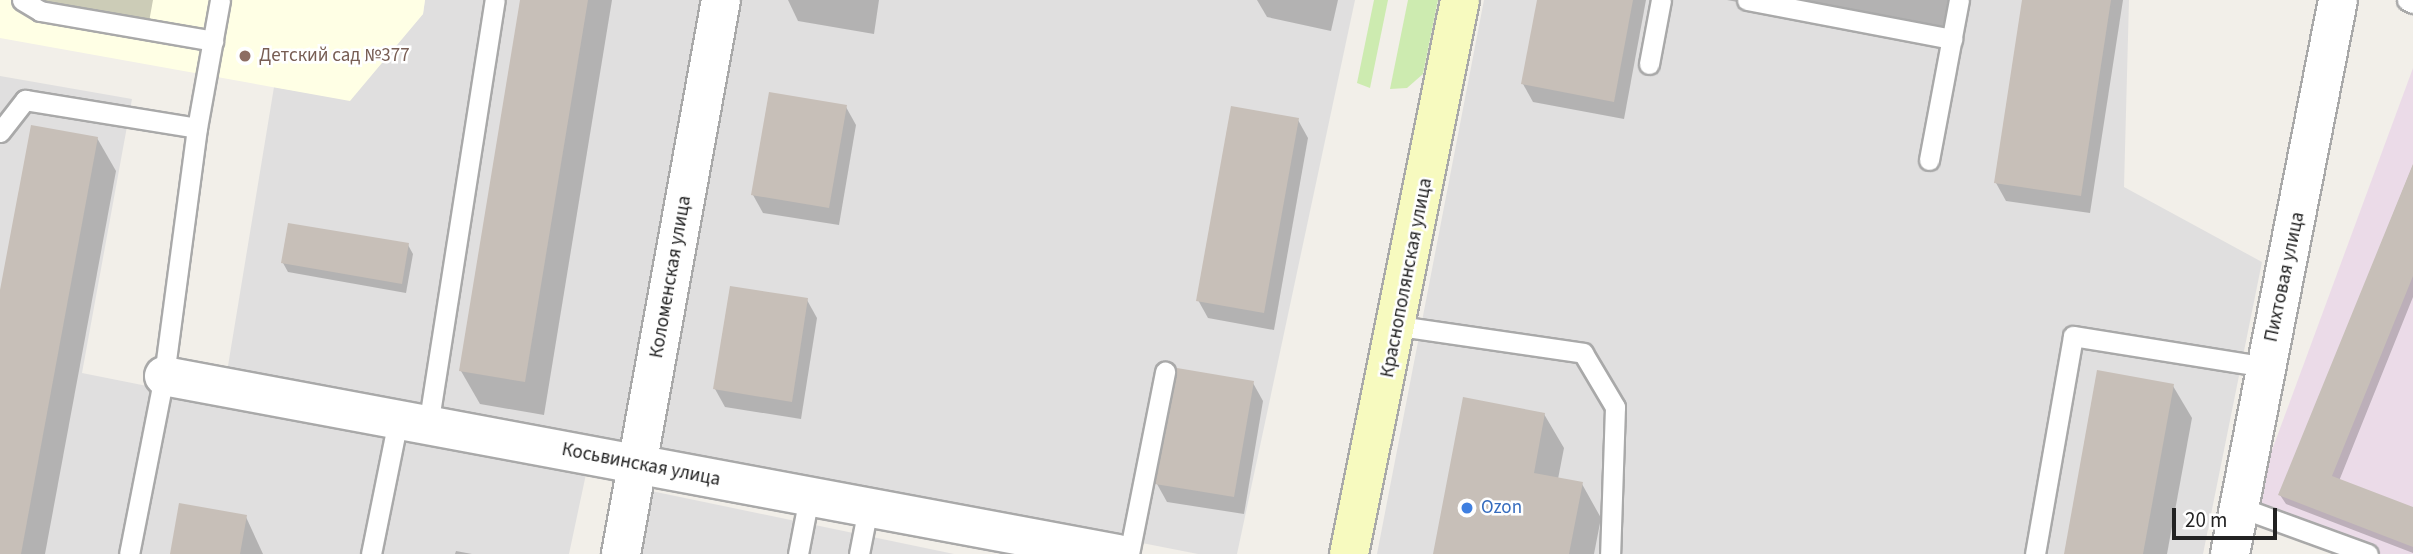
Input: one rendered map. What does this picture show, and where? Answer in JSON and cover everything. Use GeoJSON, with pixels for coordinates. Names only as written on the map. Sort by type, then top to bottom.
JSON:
{"type":"FeatureCollection","features":[{"type":"Feature","properties":{"kind":"main road","name":"Краснополянская улица"},"geometry":{"type":"LineString","coordinates":[[1349,554],[1399,327],[1460,0]]}},
{"type":"Feature","properties":{"kind":"street","name":"Коломенская улица"},"geometry":{"type":"LineString","coordinates":[[621,554],[721,0]]}},
{"type":"Feature","properties":{"kind":"street","name":"Пихтовая улица"},"geometry":{"type":"LineString","coordinates":[[2230,554],[2339,0]]}},
{"type":"Feature","properties":{"kind":"street","name":"Косьвинская улица"},"geometry":{"type":"LineString","coordinates":[[164,376],[1118,554]]}},
{"type":"Feature","properties":{"kind":"lane"},"geometry":{"type":"LineString","coordinates":[[22,0],[40,11],[212,41]]}},
{"type":"Feature","properties":{"kind":"lane"},"geometry":{"type":"LineString","coordinates":[[129,554],[164,376],[197,128],[220,0]]}},
{"type":"Feature","properties":{"kind":"lane"},"geometry":{"type":"LineString","coordinates":[[371,554],[413,423],[495,0]]}},
{"type":"Feature","properties":{"kind":"lane"},"geometry":{"type":"LineString","coordinates":[[1649,64],[1661,0]]}},
{"type":"Feature","properties":{"kind":"lane"},"geometry":{"type":"LineString","coordinates":[[1747,0],[1952,39]]}},
{"type":"Feature","properties":{"kind":"lane"},"geometry":{"type":"LineString","coordinates":[[1929,160],[1959,0]]}},
{"type":"Feature","properties":{"kind":"lane"},"geometry":{"type":"LineString","coordinates":[[2407,0],[2413,3]]}},
{"type":"Feature","properties":{"kind":"lane"},"geometry":{"type":"LineString","coordinates":[[0,132],[25,100],[197,128]]}},
{"type":"Feature","properties":{"kind":"lane"},"geometry":{"type":"LineString","coordinates":[[1399,327],[1583,354],[1615,407],[1610,554]]}},
{"type":"Feature","properties":{"kind":"lane"},"geometry":{"type":"LineString","coordinates":[[2035,554],[2073,336],[2267,367]]}},
{"type":"Feature","properties":{"kind":"lane"},"geometry":{"type":"LineString","coordinates":[[1129,554],[1165,372]]}},
{"type":"Feature","properties":{"kind":"lane"},"geometry":{"type":"LineString","coordinates":[[798,554],[809,497]]}},
{"type":"Feature","properties":{"kind":"lane"},"geometry":{"type":"LineString","coordinates":[[2239,507],[2368,554]]}},
{"type":"Feature","properties":{"kind":"lane"},"geometry":{"type":"LineString","coordinates":[[859,554],[868,508]]}},
{"type":"Feature","properties":{"kind":"shaded area","name":"Детский сад №377"},"geometry":{"type":"Polygon","coordinates":[[[0,0],[425,0],[423,14],[350,101],[0,38],[0,0]]]}},
{"type":"Feature","properties":{"kind":"shaded area"},"geometry":{"type":"Polygon","coordinates":[[[425,0],[701,0],[618,457],[226,378],[274,87],[350,100],[423,14],[425,0]]]}},
{"type":"Feature","properties":{"kind":"shaded area"},"geometry":{"type":"Polygon","coordinates":[[[728,0],[1355,0],[1237,554],[1198,554],[648,446],[728,0]]]}},
{"type":"Feature","properties":{"kind":"shaded area"},"geometry":{"type":"Polygon","coordinates":[[[1484,0],[2129,0],[2124,187],[2262,262],[2203,554],[1377,554],[1484,0]]]}},
{"type":"Feature","properties":{"kind":"shaded area"},"geometry":{"type":"Polygon","coordinates":[[[2413,68],[2413,554],[2348,554],[2261,521],[2258,488],[2413,68]]]}},
{"type":"Feature","properties":{"kind":"shaded area"},"geometry":{"type":"Polygon","coordinates":[[[0,76],[132,99],[82,373],[586,474],[569,554],[0,554],[0,76]]]}},
{"type":"Feature","properties":{"kind":"shaded area"},"geometry":{"type":"Polygon","coordinates":[[[632,487],[954,554],[620,554],[632,487]]]}},
{"type":"Feature","properties":{"kind":"green space"},"geometry":{"type":"Polygon","coordinates":[[[1374,0],[1388,0],[1370,88],[1357,83],[1374,0]]]}},
{"type":"Feature","properties":{"kind":"green space"},"geometry":{"type":"Polygon","coordinates":[[[1408,0],[1438,0],[1423,74],[1407,88],[1390,89],[1408,0]]]}},
{"type":"Feature","properties":{"kind":"building"},"geometry":{"type":"Polygon","coordinates":[[[520,0],[588,0],[525,382],[459,371],[520,0]]]}},
{"type":"Feature","properties":{"kind":"building"},"geometry":{"type":"Polygon","coordinates":[[[1537,0],[1633,0],[1614,102],[1521,84],[1537,0]]]}},
{"type":"Feature","properties":{"kind":"building"},"geometry":{"type":"Polygon","coordinates":[[[2022,0],[2111,0],[2081,196],[1994,183],[2022,0]]]}},
{"type":"Feature","properties":{"kind":"building"},"geometry":{"type":"Polygon","coordinates":[[[769,92],[847,105],[829,208],[751,195],[769,92]]]}},
{"type":"Feature","properties":{"kind":"building"},"geometry":{"type":"Polygon","coordinates":[[[1231,106],[1299,118],[1264,313],[1196,301],[1231,106]]]}},
{"type":"Feature","properties":{"kind":"building"},"geometry":{"type":"Polygon","coordinates":[[[31,125],[98,137],[21,554],[0,554],[0,290],[31,125]]]}},
{"type":"Feature","properties":{"kind":"building"},"geometry":{"type":"Polygon","coordinates":[[[2413,164],[2413,276],[2332,476],[2413,507],[2413,547],[2278,495],[2413,164]]]}},
{"type":"Feature","properties":{"kind":"building"},"geometry":{"type":"Polygon","coordinates":[[[288,223],[409,243],[402,284],[281,263],[288,223]]]}},
{"type":"Feature","properties":{"kind":"building"},"geometry":{"type":"Polygon","coordinates":[[[730,286],[808,298],[792,402],[713,389],[730,286]]]}},
{"type":"Feature","properties":{"kind":"building"},"geometry":{"type":"Polygon","coordinates":[[[1177,368],[1254,381],[1234,497],[1155,484],[1177,368]]]}},
{"type":"Feature","properties":{"kind":"building"},"geometry":{"type":"Polygon","coordinates":[[[2097,370],[2174,384],[2143,554],[2064,554],[2097,370]]]}},
{"type":"Feature","properties":{"kind":"building"},"geometry":{"type":"Polygon","coordinates":[[[1463,397],[1545,413],[1534,473],[1583,482],[1569,554],[1433,554],[1463,397]]]}},
{"type":"Feature","properties":{"kind":"building"},"geometry":{"type":"Polygon","coordinates":[[[179,503],[247,515],[240,554],[170,554],[179,503]]]}},
{"type":"Feature","properties":{"kind":"place","name":"Детский сад №377"},"geometry":{"type":"Point","coordinates":[245,56]}},
{"type":"Feature","properties":{"kind":"place","name":"Ozon"},"geometry":{"type":"Point","coordinates":[1467,508]}}]}
